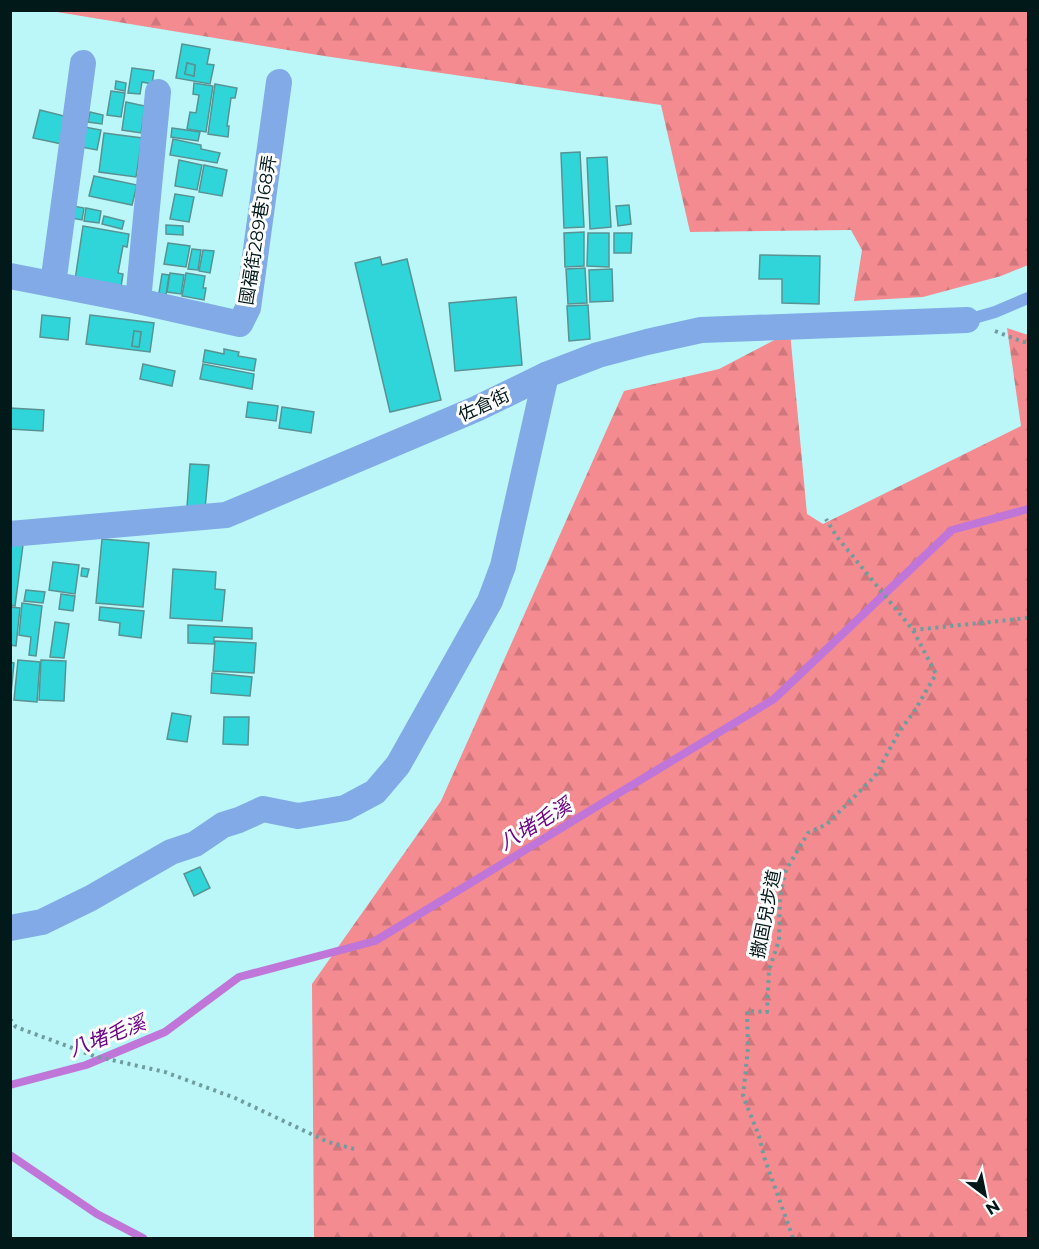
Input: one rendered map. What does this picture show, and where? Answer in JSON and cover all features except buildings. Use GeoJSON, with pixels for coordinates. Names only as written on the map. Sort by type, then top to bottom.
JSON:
{"type":"FeatureCollection","features":[{"type":"Feature","properties":{"kind":"street"},"geometry":{"type":"LineString","coordinates":[[52,284],[83,63]]}},
{"type":"Feature","properties":{"kind":"street","name":"國福街289巷168弄"},"geometry":{"type":"LineString","coordinates":[[10,276],[240,324],[248,308],[279,82]]}},
{"type":"Feature","properties":{"kind":"street"},"geometry":{"type":"LineString","coordinates":[[138,301],[158,92]]}},
{"type":"Feature","properties":{"kind":"street","name":"佐倉街"},"geometry":{"type":"LineString","coordinates":[[10,534],[225,515],[476,409],[546,375],[598,355],[702,330],[967,320]]}},
{"type":"Feature","properties":{"kind":"street"},"geometry":{"type":"LineString","coordinates":[[10,928],[42,922],[91,898],[171,852],[195,844],[223,825],[263,809],[298,816],[345,808],[375,792],[398,765],[490,601],[506,555],[546,375]]}},
{"type":"Feature","properties":{"kind":"lane"},"geometry":{"type":"LineString","coordinates":[[967,320],[1029,298]]}},
{"type":"Feature","properties":{"kind":"path"},"geometry":{"type":"LineString","coordinates":[[826,519],[837,537],[914,630],[1029,618]]}},
{"type":"Feature","properties":{"kind":"path","name":"撒固兒步道"},"geometry":{"type":"LineString","coordinates":[[792,1239],[759,1136],[743,1096],[748,1048],[747,1011],[767,1012],[769,970],[778,940],[780,896],[786,870],[808,833],[827,824],[875,776],[899,732],[936,674],[914,630]]}},
{"type":"Feature","properties":{"kind":"path"},"geometry":{"type":"LineString","coordinates":[[10,1019],[16,1028],[94,1056],[165,1072],[234,1098],[328,1142],[358,1150]]}},
{"type":"Feature","properties":{"kind":"green space"},"geometry":{"type":"Polygon","coordinates":[[[51,11],[1028,11],[1028,265],[1001,276],[923,297],[854,301],[862,250],[851,230],[690,232],[661,105],[324,56],[51,11]]]}},
{"type":"Feature","properties":{"kind":"green space"},"geometry":{"type":"Polygon","coordinates":[[[1007,328],[1028,335],[1028,1238],[314,1238],[312,984],[441,801],[624,391],[719,369],[790,332],[807,514],[823,524],[1021,426],[1007,328]]]}},
{"type":"Feature","properties":{"kind":"waterway","name":"八堵毛溪"},"geometry":{"type":"LineString","coordinates":[[10,1085],[86,1065],[165,1032],[239,977],[375,941],[774,699],[952,530],[1028,509]]}},
{"type":"Feature","properties":{"kind":"waterway"},"geometry":{"type":"LineString","coordinates":[[10,1155],[97,1214],[143,1238]]}}]}
